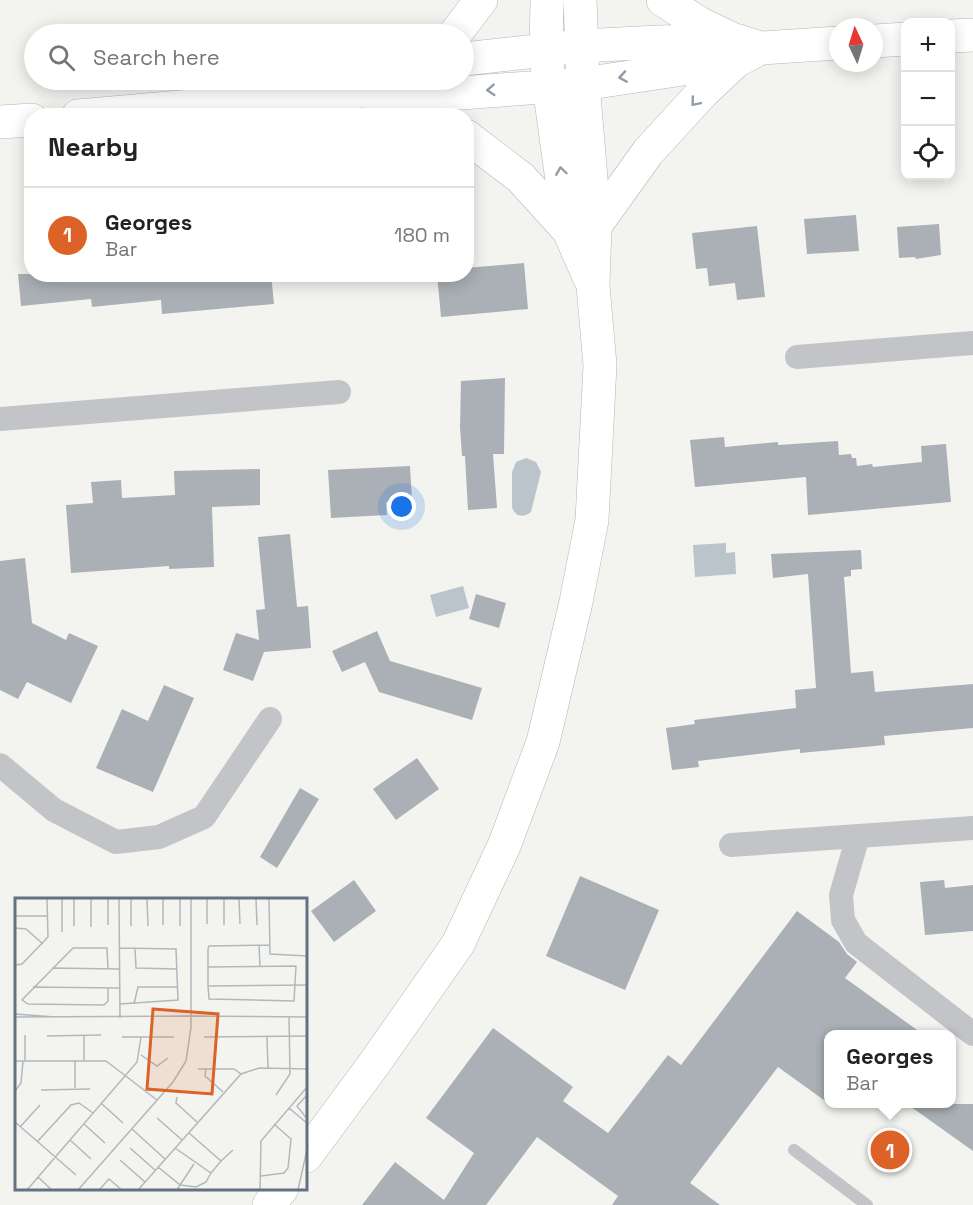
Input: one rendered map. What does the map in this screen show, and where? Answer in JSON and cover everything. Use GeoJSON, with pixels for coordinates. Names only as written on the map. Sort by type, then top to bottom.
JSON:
{"type":"FeatureCollection","features":[{"type":"Feature","properties":{"kind":"street"},"geometry":{"type":"LineString","coordinates":[[463,24],[481,0]]}},
{"type":"Feature","properties":{"kind":"street"},"geometry":{"type":"LineString","coordinates":[[308,1153],[458,944],[504,846],[543,742],[576,602],[592,520],[600,365],[593,286],[549,86],[546,50],[547,0]]}},
{"type":"Feature","properties":{"kind":"street"},"geometry":{"type":"LineString","coordinates":[[580,0],[583,84],[582,229]]}},
{"type":"Feature","properties":{"kind":"street"},"geometry":{"type":"LineString","coordinates":[[663,0],[744,50]]}},
{"type":"Feature","properties":{"kind":"street"},"geometry":{"type":"LineString","coordinates":[[955,36],[973,35]]}},
{"type":"Feature","properties":{"kind":"street"},"geometry":{"type":"LineString","coordinates":[[883,40],[901,39]]}},
{"type":"Feature","properties":{"kind":"street"},"geometry":{"type":"LineString","coordinates":[[474,58],[581,45],[744,50],[829,44]]}},
{"type":"Feature","properties":{"kind":"street"},"geometry":{"type":"LineString","coordinates":[[474,87],[583,84],[744,50]]}},
{"type":"Feature","properties":{"kind":"street"},"geometry":{"type":"LineString","coordinates":[[582,229],[648,152],[744,50]]}},
{"type":"Feature","properties":{"kind":"street"},"geometry":{"type":"LineString","coordinates":[[169,108],[375,90]]}},
{"type":"Feature","properties":{"kind":"street"},"geometry":{"type":"LineString","coordinates":[[388,90],[421,108]]}},
{"type":"Feature","properties":{"kind":"street"},"geometry":{"type":"LineString","coordinates":[[0,122],[24,120]]}},
{"type":"Feature","properties":{"kind":"street"},"geometry":{"type":"LineString","coordinates":[[474,142],[582,229]]}},
{"type":"Feature","properties":{"kind":"street"},"geometry":{"type":"LineString","coordinates":[[797,357],[973,343]]}},
{"type":"Feature","properties":{"kind":"street"},"geometry":{"type":"LineString","coordinates":[[0,419],[339,392]]}},
{"type":"Feature","properties":{"kind":"street"},"geometry":{"type":"LineString","coordinates":[[0,765],[54,810],[116,842],[159,837],[204,817],[270,719]]}},
{"type":"Feature","properties":{"kind":"street"},"geometry":{"type":"LineString","coordinates":[[731,845],[973,828]]}},
{"type":"Feature","properties":{"kind":"street"},"geometry":{"type":"LineString","coordinates":[[858,836],[841,895],[843,920],[856,943],[973,1034]]}},
{"type":"Feature","properties":{"kind":"street"},"geometry":{"type":"LineString","coordinates":[[269,1205],[280,1190]]}},
{"type":"Feature","properties":{"kind":"lane"},"geometry":{"type":"LineString","coordinates":[[794,1150],[867,1205]]}},
{"type":"Feature","properties":{"kind":"shaded area"},"geometry":{"type":"Polygon","coordinates":[[[526,458],[536,462],[541,472],[531,512],[520,516],[512,507],[512,472],[516,462],[526,458]]]}},
{"type":"Feature","properties":{"kind":"shaded area"},"geometry":{"type":"Polygon","coordinates":[[[726,543],[726,553],[735,552],[736,574],[695,577],[693,545],[726,543]]]}},
{"type":"Feature","properties":{"kind":"shaded area"},"geometry":{"type":"Polygon","coordinates":[[[463,586],[469,608],[436,617],[430,595],[463,586]]]}},
{"type":"Feature","properties":{"kind":"building"},"geometry":{"type":"Polygon","coordinates":[[[856,215],[859,251],[807,254],[804,219],[856,215]]]}},
{"type":"Feature","properties":{"kind":"building"},"geometry":{"type":"Polygon","coordinates":[[[939,224],[941,255],[916,259],[915,257],[899,258],[897,227],[939,224]]]}},
{"type":"Feature","properties":{"kind":"building"},"geometry":{"type":"Polygon","coordinates":[[[757,226],[765,297],[737,300],[735,283],[709,286],[707,268],[696,269],[692,233],[757,226]]]}},
{"type":"Feature","properties":{"kind":"building"},"geometry":{"type":"Polygon","coordinates":[[[524,263],[528,309],[441,317],[438,282],[474,282],[474,267],[524,263]]]}},
{"type":"Feature","properties":{"kind":"building"},"geometry":{"type":"Polygon","coordinates":[[[18,274],[24,274],[24,282],[272,282],[274,304],[162,314],[161,300],[92,307],[91,299],[21,306],[18,274]]]}},
{"type":"Feature","properties":{"kind":"building"},"geometry":{"type":"Polygon","coordinates":[[[505,378],[504,454],[493,454],[497,508],[468,510],[465,456],[462,456],[460,427],[461,381],[505,378]]]}},
{"type":"Feature","properties":{"kind":"building"},"geometry":{"type":"Polygon","coordinates":[[[724,437],[725,447],[778,442],[778,445],[838,441],[839,455],[851,454],[852,458],[856,458],[857,466],[872,464],[873,467],[922,462],[921,446],[946,444],[951,502],[808,515],[806,477],[695,487],[690,440],[724,437]]]}},
{"type":"Feature","properties":{"kind":"building"},"geometry":{"type":"Polygon","coordinates":[[[410,466],[412,501],[386,502],[387,515],[331,518],[328,470],[410,466]]]}},
{"type":"Feature","properties":{"kind":"building"},"geometry":{"type":"Polygon","coordinates":[[[260,469],[260,505],[212,507],[214,567],[169,569],[169,566],[71,573],[66,505],[93,503],[91,482],[121,480],[122,498],[175,495],[174,471],[260,469]]]}},
{"type":"Feature","properties":{"kind":"building"},"geometry":{"type":"Polygon","coordinates":[[[290,534],[297,607],[308,606],[311,648],[264,652],[253,681],[223,670],[236,633],[259,640],[256,610],[265,609],[258,537],[290,534]]]}},
{"type":"Feature","properties":{"kind":"building"},"geometry":{"type":"Polygon","coordinates":[[[861,550],[862,569],[851,570],[851,576],[844,577],[851,673],[873,671],[875,692],[973,684],[973,728],[884,736],[885,745],[800,753],[800,749],[698,761],[699,767],[672,770],[666,728],[695,724],[694,720],[796,708],[795,690],[816,688],[808,574],[773,578],[771,554],[861,550]]]}},
{"type":"Feature","properties":{"kind":"building"},"geometry":{"type":"Polygon","coordinates":[[[25,558],[32,623],[66,640],[69,633],[98,646],[71,703],[27,682],[18,699],[0,690],[0,561],[25,558]]]}},
{"type":"Feature","properties":{"kind":"building"},"geometry":{"type":"Polygon","coordinates":[[[476,594],[506,603],[499,628],[469,619],[476,594]]]}},
{"type":"Feature","properties":{"kind":"building"},"geometry":{"type":"Polygon","coordinates":[[[377,631],[390,661],[482,688],[472,720],[379,692],[365,662],[342,672],[332,651],[377,631]]]}},
{"type":"Feature","properties":{"kind":"building"},"geometry":{"type":"Polygon","coordinates":[[[164,685],[194,698],[153,792],[96,768],[122,709],[148,721],[164,685]]]}},
{"type":"Feature","properties":{"kind":"building"},"geometry":{"type":"Polygon","coordinates":[[[417,758],[439,789],[396,820],[373,789],[417,758]]]}},
{"type":"Feature","properties":{"kind":"building"},"geometry":{"type":"Polygon","coordinates":[[[300,788],[319,799],[277,868],[260,857],[300,788]]]}},
{"type":"Feature","properties":{"kind":"building"},"geometry":{"type":"Polygon","coordinates":[[[580,876],[659,910],[625,990],[546,956],[580,876]]]}},
{"type":"Feature","properties":{"kind":"building"},"geometry":{"type":"Polygon","coordinates":[[[354,880],[376,911],[334,942],[311,911],[354,880]]]}},
{"type":"Feature","properties":{"kind":"building"},"geometry":{"type":"Polygon","coordinates":[[[944,880],[945,888],[973,885],[973,931],[925,935],[920,882],[944,880]]]}},
{"type":"Feature","properties":{"kind":"building"},"geometry":{"type":"Polygon","coordinates":[[[797,911],[839,942],[847,954],[857,962],[845,978],[917,1030],[824,1030],[824,1100],[778,1067],[690,1183],[720,1205],[612,1205],[618,1196],[537,1137],[486,1205],[362,1205],[395,1162],[444,1200],[474,1153],[426,1118],[493,1028],[573,1087],[563,1101],[608,1133],[668,1055],[681,1065],[797,911]]]}},
{"type":"Feature","properties":{"kind":"building"},"geometry":{"type":"Polygon","coordinates":[[[956,1104],[973,1104],[973,1151],[913,1108],[956,1108],[956,1104]]]}},
{"type":"Feature","properties":{"kind":"place","name":"Georges"},"geometry":{"type":"Point","coordinates":[890,1150]}}]}
